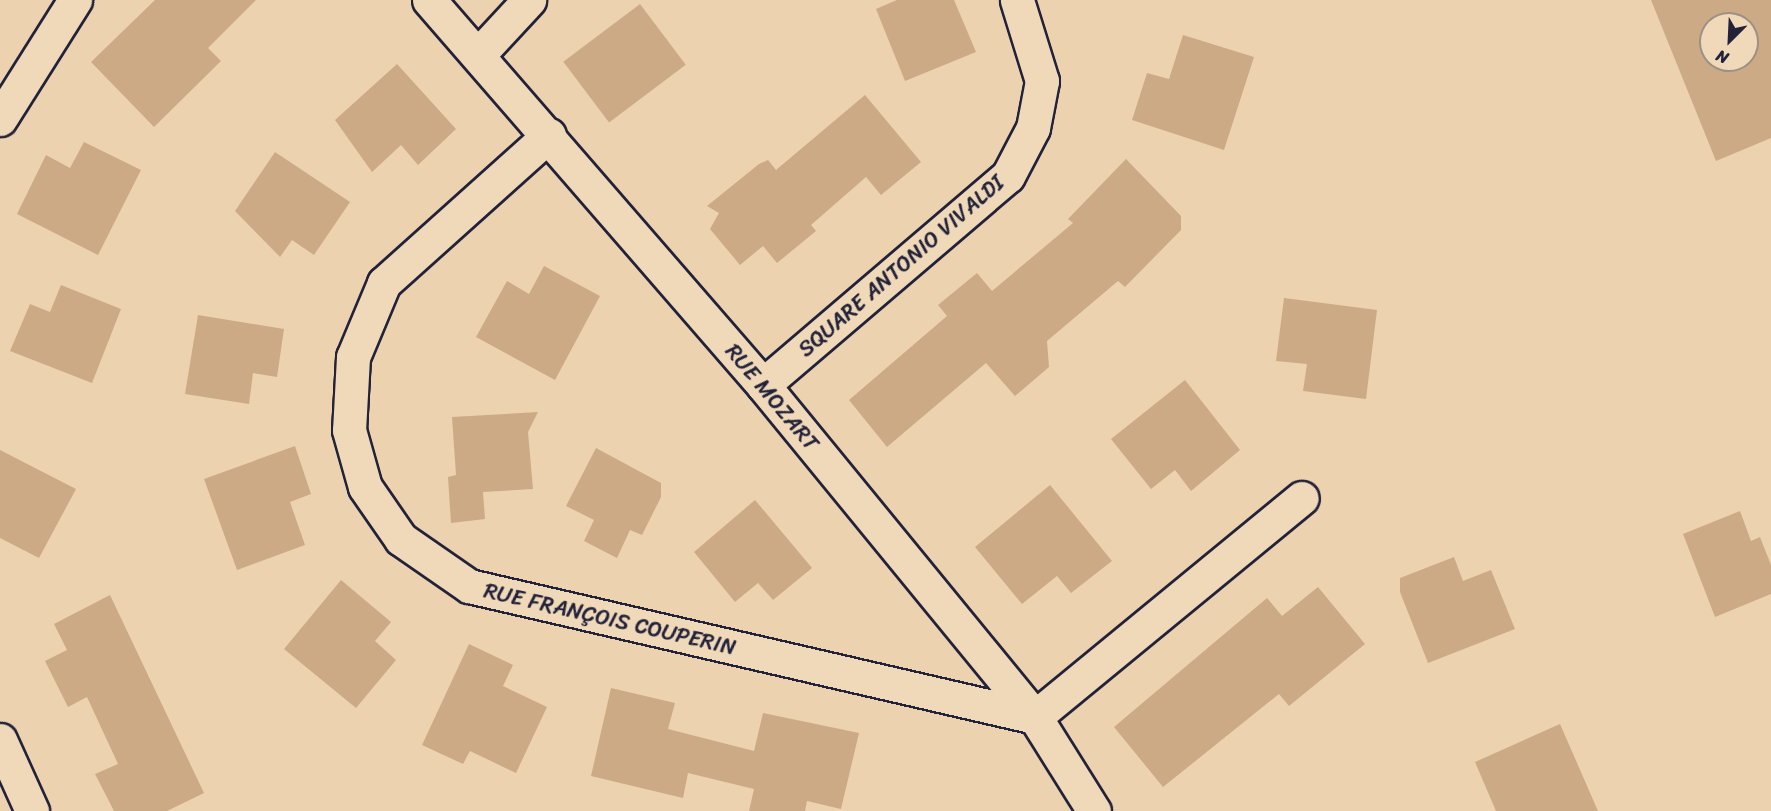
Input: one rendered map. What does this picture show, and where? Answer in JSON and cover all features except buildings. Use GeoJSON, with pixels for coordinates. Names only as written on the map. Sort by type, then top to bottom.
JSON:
{"type":"FeatureCollection","features":[{"type":"Feature","properties":{"kind":"street"},"geometry":{"type":"LineString","coordinates":[[0,119],[75,0]]}},
{"type":"Feature","properties":{"kind":"street","name":"RUE MOZART"},"geometry":{"type":"LineString","coordinates":[[429,0],[479,54],[763,385],[1035,717],[1094,811]]}},
{"type":"Feature","properties":{"kind":"street"},"geometry":{"type":"LineString","coordinates":[[479,54],[529,0]]}},
{"type":"Feature","properties":{"kind":"street","name":"SQUARE ANTONIO VIVALDI"},"geometry":{"type":"LineString","coordinates":[[763,385],[1008,176],[1033,129],[1042,81],[1017,0]]}},
{"type":"Feature","properties":{"kind":"street","name":"RUE FRANÇOIS COUPERIN"},"geometry":{"type":"LineString","coordinates":[[549,135],[384,283],[352,357],[349,430],[365,486],[401,539],[469,586],[1035,717]]}},
{"type":"Feature","properties":{"kind":"street"},"geometry":{"type":"LineString","coordinates":[[1035,717],[1302,498]]}},
{"type":"Feature","properties":{"kind":"street"},"geometry":{"type":"LineString","coordinates":[[0,740],[32,811]]}}]}
